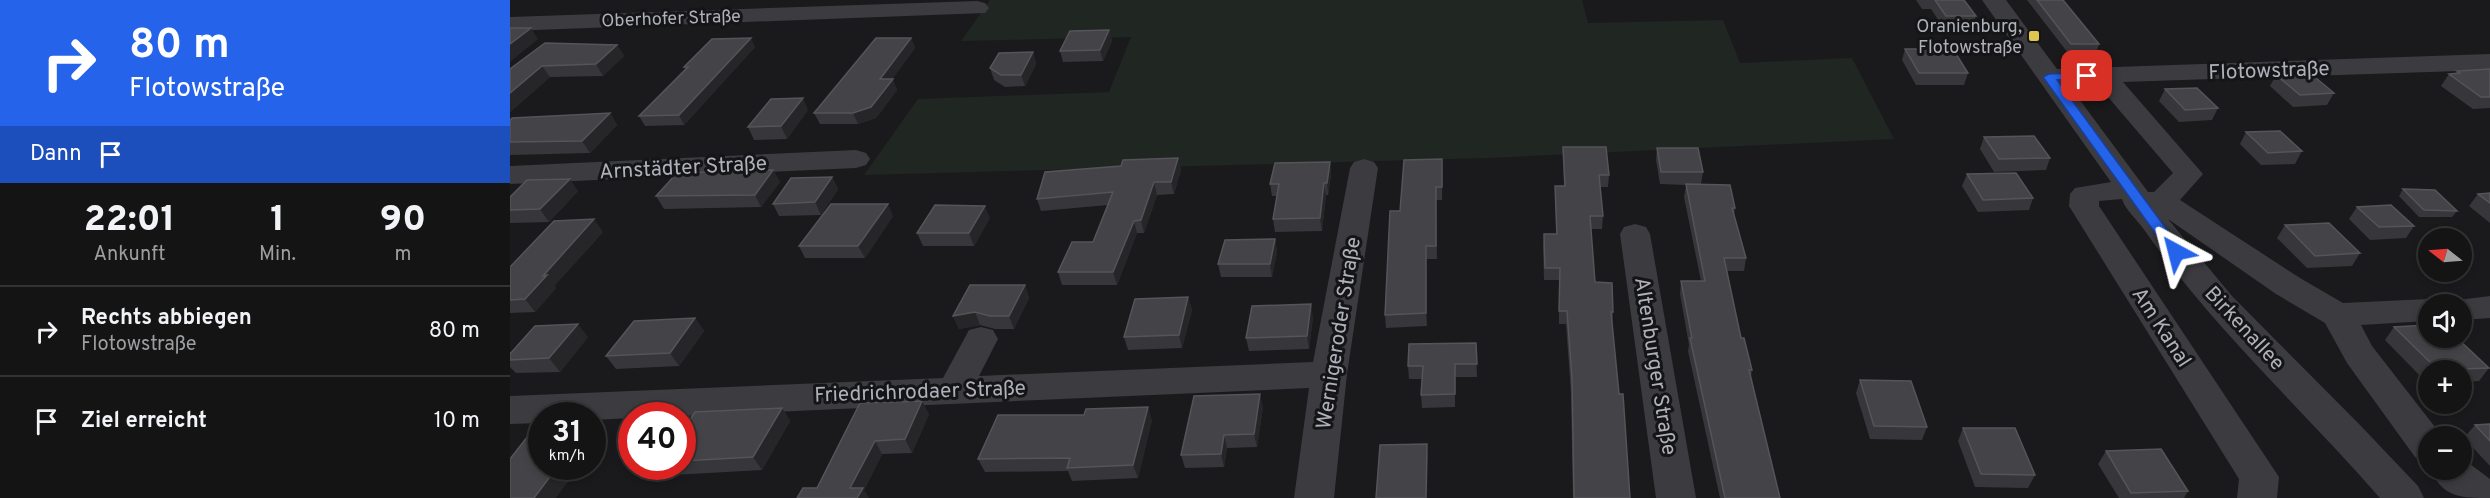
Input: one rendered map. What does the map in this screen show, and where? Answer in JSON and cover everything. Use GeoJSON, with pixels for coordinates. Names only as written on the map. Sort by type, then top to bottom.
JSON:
{"type":"FeatureCollection","features":[{"type":"Feature","properties":{"kind":"street","name":"Birkenallee"},"geometry":{"type":"LineString","coordinates":[[1994,0],[2049,77],[2142,197],[2176,252],[2220,303],[2348,435],[2404,498]]}},
{"type":"Feature","properties":{"kind":"street","name":"Oberhofer Straße"},"geometry":{"type":"LineString","coordinates":[[510,24],[977,8]]}},
{"type":"Feature","properties":{"kind":"street","name":"Flotowstraße"},"geometry":{"type":"LineString","coordinates":[[2049,77],[2490,62]]}},
{"type":"Feature","properties":{"kind":"street"},"geometry":{"type":"LineString","coordinates":[[2104,76],[2189,174],[2142,197]]}},
{"type":"Feature","properties":{"kind":"street","name":"Arnstädter Straße"},"geometry":{"type":"LineString","coordinates":[[510,175],[856,159]]}},
{"type":"Feature","properties":{"kind":"street","name":"Wernigeroder Straße"},"geometry":{"type":"LineString","coordinates":[[1314,498],[1329,374],[1364,168]]}},
{"type":"Feature","properties":{"kind":"street","name":"Am Kanal"},"geometry":{"type":"LineString","coordinates":[[2142,197],[2085,194],[2084,206],[2259,477],[2257,498]]}},
{"type":"Feature","properties":{"kind":"street"},"geometry":{"type":"LineString","coordinates":[[2142,197],[2338,315],[2360,354],[2418,432]]}},
{"type":"Feature","properties":{"kind":"street","name":"Altenburger Straße"},"geometry":{"type":"LineString","coordinates":[[1635,234],[1676,498]]}},
{"type":"Feature","properties":{"kind":"street"},"geometry":{"type":"LineString","coordinates":[[2472,308],[2490,307]]}},
{"type":"Feature","properties":{"kind":"street"},"geometry":{"type":"LineString","coordinates":[[2338,315],[2418,311]]}},
{"type":"Feature","properties":{"kind":"street"},"geometry":{"type":"LineString","coordinates":[[954,390],[981,339]]}},
{"type":"Feature","properties":{"kind":"street","name":"Friedrichrodaer Straße"},"geometry":{"type":"LineString","coordinates":[[510,410],[1329,374]]}},
{"type":"Feature","properties":{"kind":"street"},"geometry":{"type":"LineString","coordinates":[[2461,480],[2487,498]]}},
{"type":"Feature","properties":{"kind":"shaded area"},"geometry":{"type":"Polygon","coordinates":[[[990,0],[1582,0],[1588,23],[1723,20],[1740,63],[1852,58],[1894,139],[1488,158],[864,175],[918,99],[1109,92],[1131,37],[961,41],[990,0]]]}},
{"type":"Feature","properties":{"kind":"building"},"geometry":{"type":"Polygon","coordinates":[[[1935,0],[1964,0],[1976,16],[1946,16],[1935,0]]]}},
{"type":"Feature","properties":{"kind":"building"},"geometry":{"type":"Polygon","coordinates":[[[2037,0],[2063,0],[2099,44],[2071,44],[2037,0]]]}},
{"type":"Feature","properties":{"kind":"building"},"geometry":{"type":"Polygon","coordinates":[[[510,28],[531,28],[510,44],[510,28]]]}},
{"type":"Feature","properties":{"kind":"building"},"geometry":{"type":"Polygon","coordinates":[[[1109,30],[1100,50],[1060,51],[1070,31],[1109,30]]]}},
{"type":"Feature","properties":{"kind":"building"},"geometry":{"type":"Polygon","coordinates":[[[751,38],[679,115],[639,116],[688,67],[684,67],[712,39],[751,38]]]}},
{"type":"Feature","properties":{"kind":"building"},"geometry":{"type":"Polygon","coordinates":[[[876,38],[911,38],[880,79],[893,79],[871,107],[853,113],[814,113],[876,38]]]}},
{"type":"Feature","properties":{"kind":"building"},"geometry":{"type":"Polygon","coordinates":[[[545,43],[617,45],[596,64],[542,66],[510,93],[510,69],[545,43]]]}},
{"type":"Feature","properties":{"kind":"building"},"geometry":{"type":"Polygon","coordinates":[[[1905,49],[1953,49],[1968,73],[1919,73],[1905,49]]]}},
{"type":"Feature","properties":{"kind":"building"},"geometry":{"type":"Polygon","coordinates":[[[1033,52],[1021,75],[1001,75],[990,68],[999,53],[1033,52]]]}},
{"type":"Feature","properties":{"kind":"building"},"geometry":{"type":"Polygon","coordinates":[[[2490,69],[2490,97],[2481,97],[2449,74],[2460,73],[2457,71],[2490,69]]]}},
{"type":"Feature","properties":{"kind":"building"},"geometry":{"type":"Polygon","coordinates":[[[2310,73],[2334,93],[2300,95],[2276,75],[2310,73]]]}},
{"type":"Feature","properties":{"kind":"building"},"geometry":{"type":"Polygon","coordinates":[[[2197,88],[2218,108],[2185,110],[2165,89],[2197,88]]]}},
{"type":"Feature","properties":{"kind":"building"},"geometry":{"type":"Polygon","coordinates":[[[803,98],[781,126],[748,127],[771,99],[803,98]]]}},
{"type":"Feature","properties":{"kind":"building"},"geometry":{"type":"Polygon","coordinates":[[[610,113],[582,141],[510,142],[510,120],[512,118],[610,113]]]}},
{"type":"Feature","properties":{"kind":"building"},"geometry":{"type":"Polygon","coordinates":[[[2280,131],[2302,151],[2268,153],[2246,132],[2280,131]]]}},
{"type":"Feature","properties":{"kind":"building"},"geometry":{"type":"Polygon","coordinates":[[[2034,136],[2050,158],[1999,159],[1984,137],[2034,136]]]}},
{"type":"Feature","properties":{"kind":"building"},"geometry":{"type":"Polygon","coordinates":[[[1563,147],[1606,147],[1609,175],[1599,175],[1603,216],[1590,216],[1595,282],[1612,283],[1613,312],[1611,312],[1619,394],[1623,394],[1630,498],[1574,498],[1572,379],[1567,311],[1559,311],[1560,268],[1545,268],[1544,234],[1557,234],[1555,186],[1565,186],[1563,147]]]}},
{"type":"Feature","properties":{"kind":"building"},"geometry":{"type":"Polygon","coordinates":[[[1657,148],[1698,148],[1703,172],[1661,172],[1657,148]]]}},
{"type":"Feature","properties":{"kind":"building"},"geometry":{"type":"Polygon","coordinates":[[[1178,158],[1171,182],[1154,182],[1141,220],[1134,221],[1113,272],[1058,272],[1072,242],[1093,242],[1113,192],[1037,199],[1045,172],[1121,166],[1123,160],[1178,158]]]}},
{"type":"Feature","properties":{"kind":"building"},"geometry":{"type":"Polygon","coordinates":[[[1442,159],[1442,187],[1436,187],[1436,246],[1426,246],[1426,313],[1385,315],[1390,211],[1400,211],[1404,160],[1442,159]]]}},
{"type":"Feature","properties":{"kind":"building"},"geometry":{"type":"Polygon","coordinates":[[[1330,162],[1327,183],[1324,183],[1320,218],[1273,219],[1279,184],[1270,184],[1275,163],[1330,162]]]}},
{"type":"Feature","properties":{"kind":"building"},"geometry":{"type":"Polygon","coordinates":[[[773,170],[755,195],[656,196],[677,173],[773,170]]]}},
{"type":"Feature","properties":{"kind":"building"},"geometry":{"type":"Polygon","coordinates":[[[2016,173],[2033,198],[1983,200],[1967,174],[2016,173]]]}},
{"type":"Feature","properties":{"kind":"building"},"geometry":{"type":"Polygon","coordinates":[[[832,177],[815,202],[773,204],[791,178],[832,177]]]}},
{"type":"Feature","properties":{"kind":"building"},"geometry":{"type":"Polygon","coordinates":[[[570,179],[540,209],[510,210],[510,197],[527,180],[570,179]]]}},
{"type":"Feature","properties":{"kind":"building"},"geometry":{"type":"Polygon","coordinates":[[[1686,184],[1730,185],[1735,208],[1732,208],[1746,258],[1724,258],[1741,338],[1744,338],[1752,370],[1749,370],[1780,498],[1725,498],[1690,338],[1692,338],[1681,281],[1705,281],[1686,184]]]}},
{"type":"Feature","properties":{"kind":"building"},"geometry":{"type":"Polygon","coordinates":[[[2403,189],[2435,190],[2457,211],[2424,210],[2403,189]]]}},
{"type":"Feature","properties":{"kind":"building"},"geometry":{"type":"Polygon","coordinates":[[[2490,193],[2490,203],[2478,194],[2490,193]]]}},
{"type":"Feature","properties":{"kind":"building"},"geometry":{"type":"Polygon","coordinates":[[[831,204],[888,204],[858,246],[799,246],[831,204]]]}},
{"type":"Feature","properties":{"kind":"building"},"geometry":{"type":"Polygon","coordinates":[[[935,205],[985,206],[969,233],[917,233],[935,205]]]}},
{"type":"Feature","properties":{"kind":"building"},"geometry":{"type":"Polygon","coordinates":[[[2391,205],[2414,226],[2379,227],[2357,207],[2391,205]]]}},
{"type":"Feature","properties":{"kind":"building"},"geometry":{"type":"Polygon","coordinates":[[[594,219],[525,299],[510,300],[510,267],[554,221],[594,219]]]}},
{"type":"Feature","properties":{"kind":"building"},"geometry":{"type":"Polygon","coordinates":[[[2329,223],[2360,253],[2315,256],[2285,225],[2329,223]]]}},
{"type":"Feature","properties":{"kind":"building"},"geometry":{"type":"Polygon","coordinates":[[[1275,239],[1270,264],[1218,264],[1225,240],[1275,239]]]}},
{"type":"Feature","properties":{"kind":"building"},"geometry":{"type":"Polygon","coordinates":[[[970,285],[1025,285],[1009,316],[990,316],[975,312],[953,316],[970,285]]]}},
{"type":"Feature","properties":{"kind":"building"},"geometry":{"type":"Polygon","coordinates":[[[1188,297],[1179,335],[1124,337],[1135,299],[1188,297]]]}},
{"type":"Feature","properties":{"kind":"building"},"geometry":{"type":"Polygon","coordinates":[[[1311,304],[1307,336],[1246,338],[1252,306],[1311,304]]]}},
{"type":"Feature","properties":{"kind":"building"},"geometry":{"type":"Polygon","coordinates":[[[695,318],[670,353],[606,356],[634,321],[695,318]]]}},
{"type":"Feature","properties":{"kind":"building"},"geometry":{"type":"Polygon","coordinates":[[[578,324],[549,358],[510,360],[510,354],[535,326],[578,324]]]}},
{"type":"Feature","properties":{"kind":"building"},"geometry":{"type":"Polygon","coordinates":[[[2418,326],[2418,348],[2468,348],[2489,368],[2472,369],[2472,360],[2428,360],[2394,327],[2418,326]]]}},
{"type":"Feature","properties":{"kind":"building"},"geometry":{"type":"Polygon","coordinates":[[[1476,343],[1477,364],[1455,364],[1455,394],[1421,395],[1423,366],[1408,366],[1409,344],[1476,343]]]}},
{"type":"Feature","properties":{"kind":"building"},"geometry":{"type":"Polygon","coordinates":[[[1860,380],[1911,381],[1927,427],[1874,426],[1860,380]]]}},
{"type":"Feature","properties":{"kind":"building"},"geometry":{"type":"Polygon","coordinates":[[[1260,394],[1254,434],[1224,435],[1221,454],[1181,455],[1194,396],[1260,394]]]}},
{"type":"Feature","properties":{"kind":"building"},"geometry":{"type":"Polygon","coordinates":[[[922,401],[905,439],[875,441],[850,488],[863,488],[857,498],[797,498],[803,488],[817,488],[860,403],[922,401]]]}},
{"type":"Feature","properties":{"kind":"building"},"geometry":{"type":"Polygon","coordinates":[[[1148,407],[1133,465],[1067,468],[1070,458],[978,459],[998,415],[1084,415],[1086,409],[1148,407]]]}},
{"type":"Feature","properties":{"kind":"building"},"geometry":{"type":"Polygon","coordinates":[[[782,408],[753,457],[696,460],[696,412],[782,408]]]}},
{"type":"Feature","properties":{"kind":"building"},"geometry":{"type":"Polygon","coordinates":[[[2490,424],[2490,441],[2475,425],[2490,424]]]}},
{"type":"Feature","properties":{"kind":"building"},"geometry":{"type":"Polygon","coordinates":[[[1963,428],[2015,428],[2035,475],[1981,474],[1963,428]]]}},
{"type":"Feature","properties":{"kind":"building"},"geometry":{"type":"Polygon","coordinates":[[[528,436],[528,480],[548,480],[534,498],[510,498],[510,459],[528,436]]]}},
{"type":"Feature","properties":{"kind":"building"},"geometry":{"type":"Polygon","coordinates":[[[1427,444],[1426,498],[1376,498],[1380,445],[1427,444]]]}},
{"type":"Feature","properties":{"kind":"building"},"geometry":{"type":"Polygon","coordinates":[[[2161,449],[2188,491],[2131,493],[2106,451],[2161,449]]]}},
{"type":"Feature","properties":{"kind":"place","name":"Oranienburg, Flotowstraße"},"geometry":{"type":"Point","coordinates":[2034,36]}},
{"type":"Feature","properties":{"kind":"route"},"geometry":{"type":"LineString","coordinates":[[2087,76],[2049,77],[2128,189],[2176,252]]}}]}
